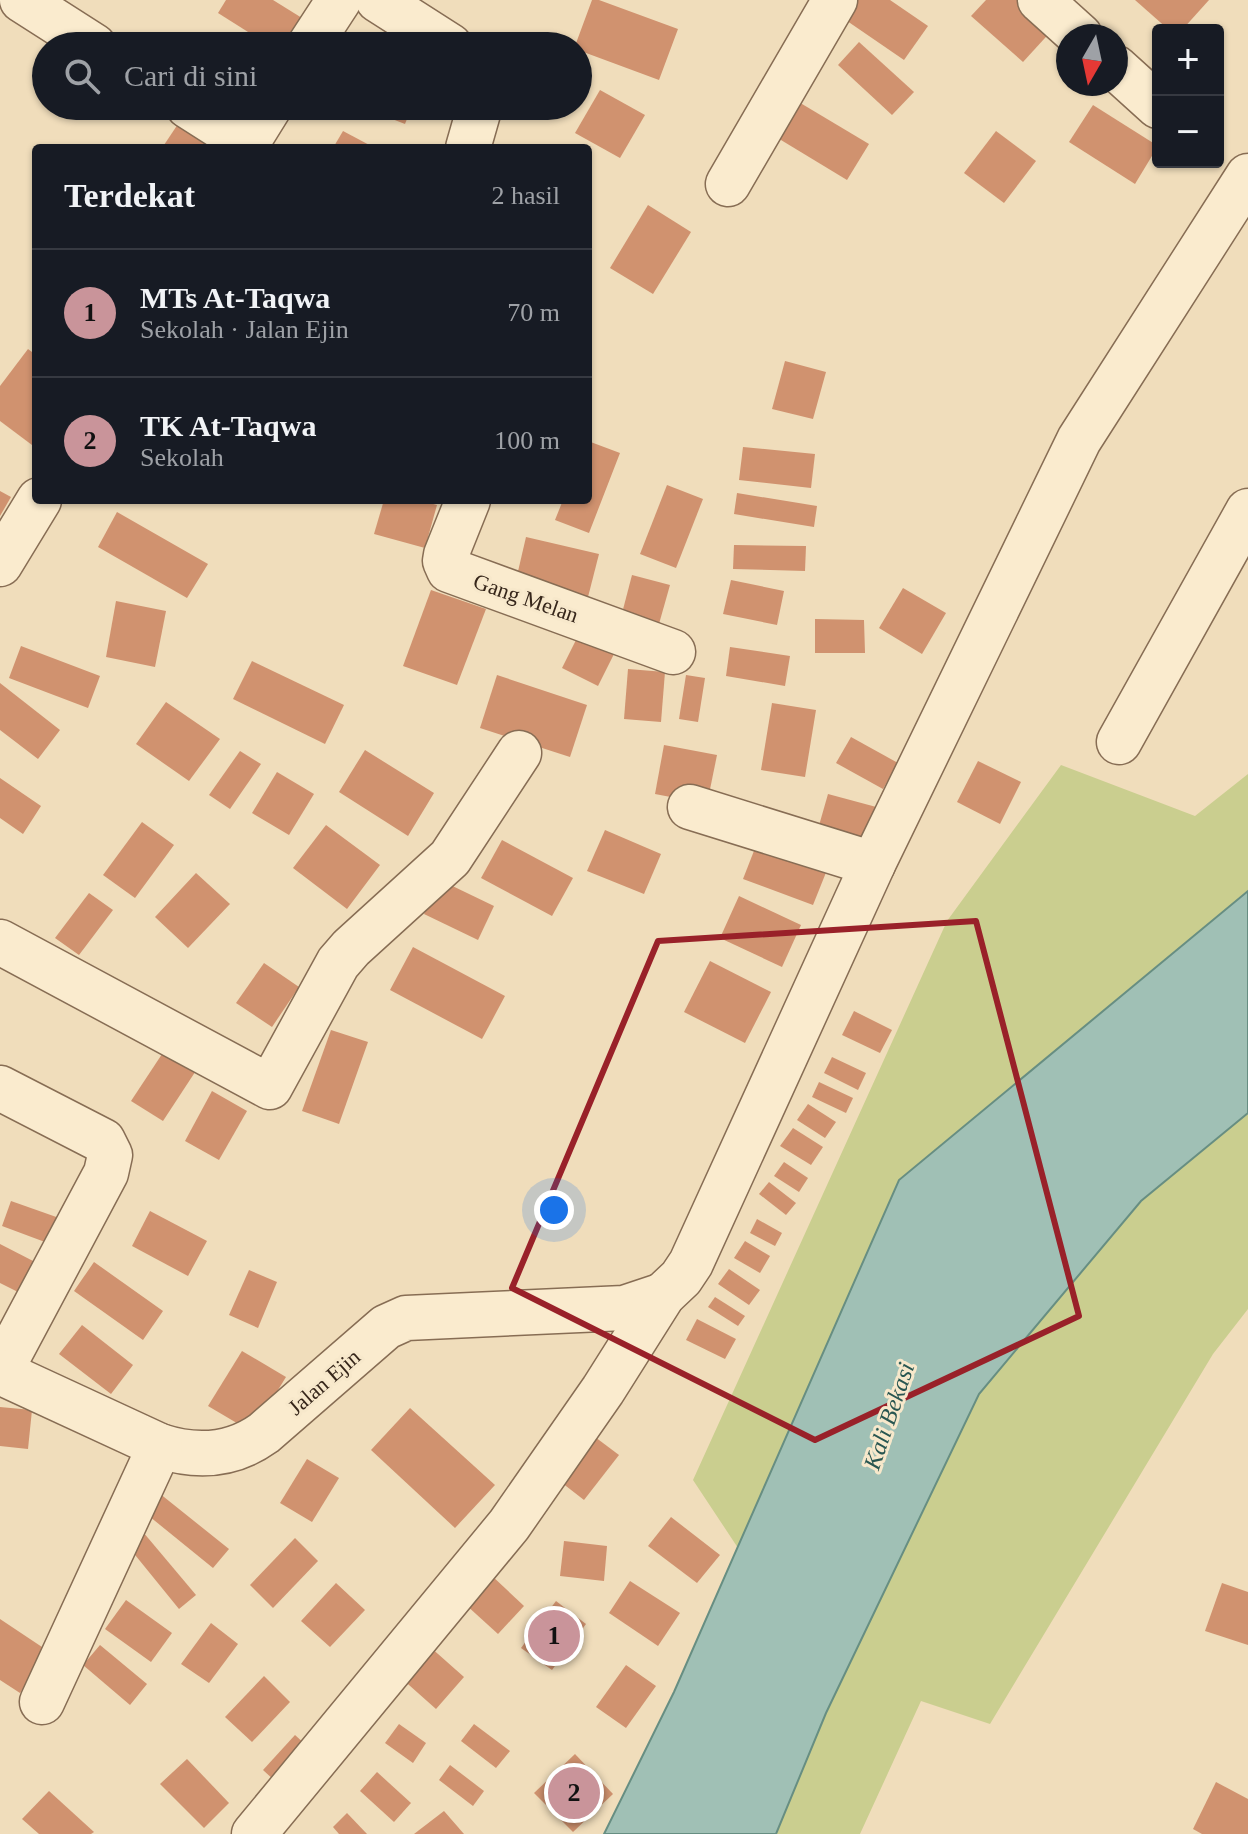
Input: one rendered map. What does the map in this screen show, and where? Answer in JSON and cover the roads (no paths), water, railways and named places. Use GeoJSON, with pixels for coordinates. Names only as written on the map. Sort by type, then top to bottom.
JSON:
{"type":"FeatureCollection","features":[{"type":"Feature","properties":{"kind":"street"},"geometry":{"type":"LineString","coordinates":[[22,0],[72,32]]}},
{"type":"Feature","properties":{"kind":"street"},"geometry":{"type":"LineString","coordinates":[[318,32],[339,0]]}},
{"type":"Feature","properties":{"kind":"street"},"geometry":{"type":"LineString","coordinates":[[378,0],[428,32]]}},
{"type":"Feature","properties":{"kind":"street"},"geometry":{"type":"LineString","coordinates":[[728,184],[835,0]]}},
{"type":"Feature","properties":{"kind":"street"},"geometry":{"type":"LineString","coordinates":[[1040,0],[1067,24]]}},
{"type":"Feature","properties":{"kind":"street"},"geometry":{"type":"LineString","coordinates":[[1128,79],[1152,101]]}},
{"type":"Feature","properties":{"kind":"street"},"geometry":{"type":"LineString","coordinates":[[208,120],[242,144]]}},
{"type":"Feature","properties":{"kind":"street"},"geometry":{"type":"LineString","coordinates":[[246,144],[261,120]]}},
{"type":"Feature","properties":{"kind":"street"},"geometry":{"type":"LineString","coordinates":[[469,144],[476,120]]}},
{"type":"Feature","properties":{"kind":"street"},"geometry":{"type":"LineString","coordinates":[[254,1834],[509,1525],[603,1390],[663,1295],[691,1263],[873,864],[1079,440],[1239,177]]}},
{"type":"Feature","properties":{"kind":"street"},"geometry":{"type":"LineString","coordinates":[[0,564],[37,504]]}},
{"type":"Feature","properties":{"kind":"street","name":"Gang Melan"},"geometry":{"type":"LineString","coordinates":[[466,504],[446,555],[449,570],[673,652]]}},
{"type":"Feature","properties":{"kind":"street"},"geometry":{"type":"LineString","coordinates":[[1119,742],[1248,511]]}},
{"type":"Feature","properties":{"kind":"street"},"geometry":{"type":"LineString","coordinates":[[0,942],[270,1087],[338,963],[450,858],[519,753]]}},
{"type":"Feature","properties":{"kind":"street"},"geometry":{"type":"LineString","coordinates":[[690,807],[873,864]]}},
{"type":"Feature","properties":{"kind":"street"},"geometry":{"type":"LineString","coordinates":[[0,1088],[103,1141],[110,1155],[106,1173],[0,1372]]}},
{"type":"Feature","properties":{"kind":"street","name":"Jalan Ejin"},"geometry":{"type":"LineString","coordinates":[[0,1372],[160,1446],[203,1455],[247,1446],[386,1327],[406,1318],[624,1308],[663,1295]]}},
{"type":"Feature","properties":{"kind":"street"},"geometry":{"type":"LineString","coordinates":[[42,1702],[160,1446]]}},
{"type":"Feature","properties":{"kind":"water","name":"Kali Bekasi"},"geometry":{"type":"Polygon","coordinates":[[[1248,891],[1248,1113],[1141,1201],[979,1394],[826,1713],[776,1834],[604,1834],[674,1692],[899,1180],[1248,891]]]}},
{"type":"Feature","properties":{"kind":"place","name":"MTs At-Taqwa"},"geometry":{"type":"Point","coordinates":[554,1636]}},
{"type":"Feature","properties":{"kind":"place","name":"TK At-Taqwa"},"geometry":{"type":"Point","coordinates":[574,1793]}}]}
